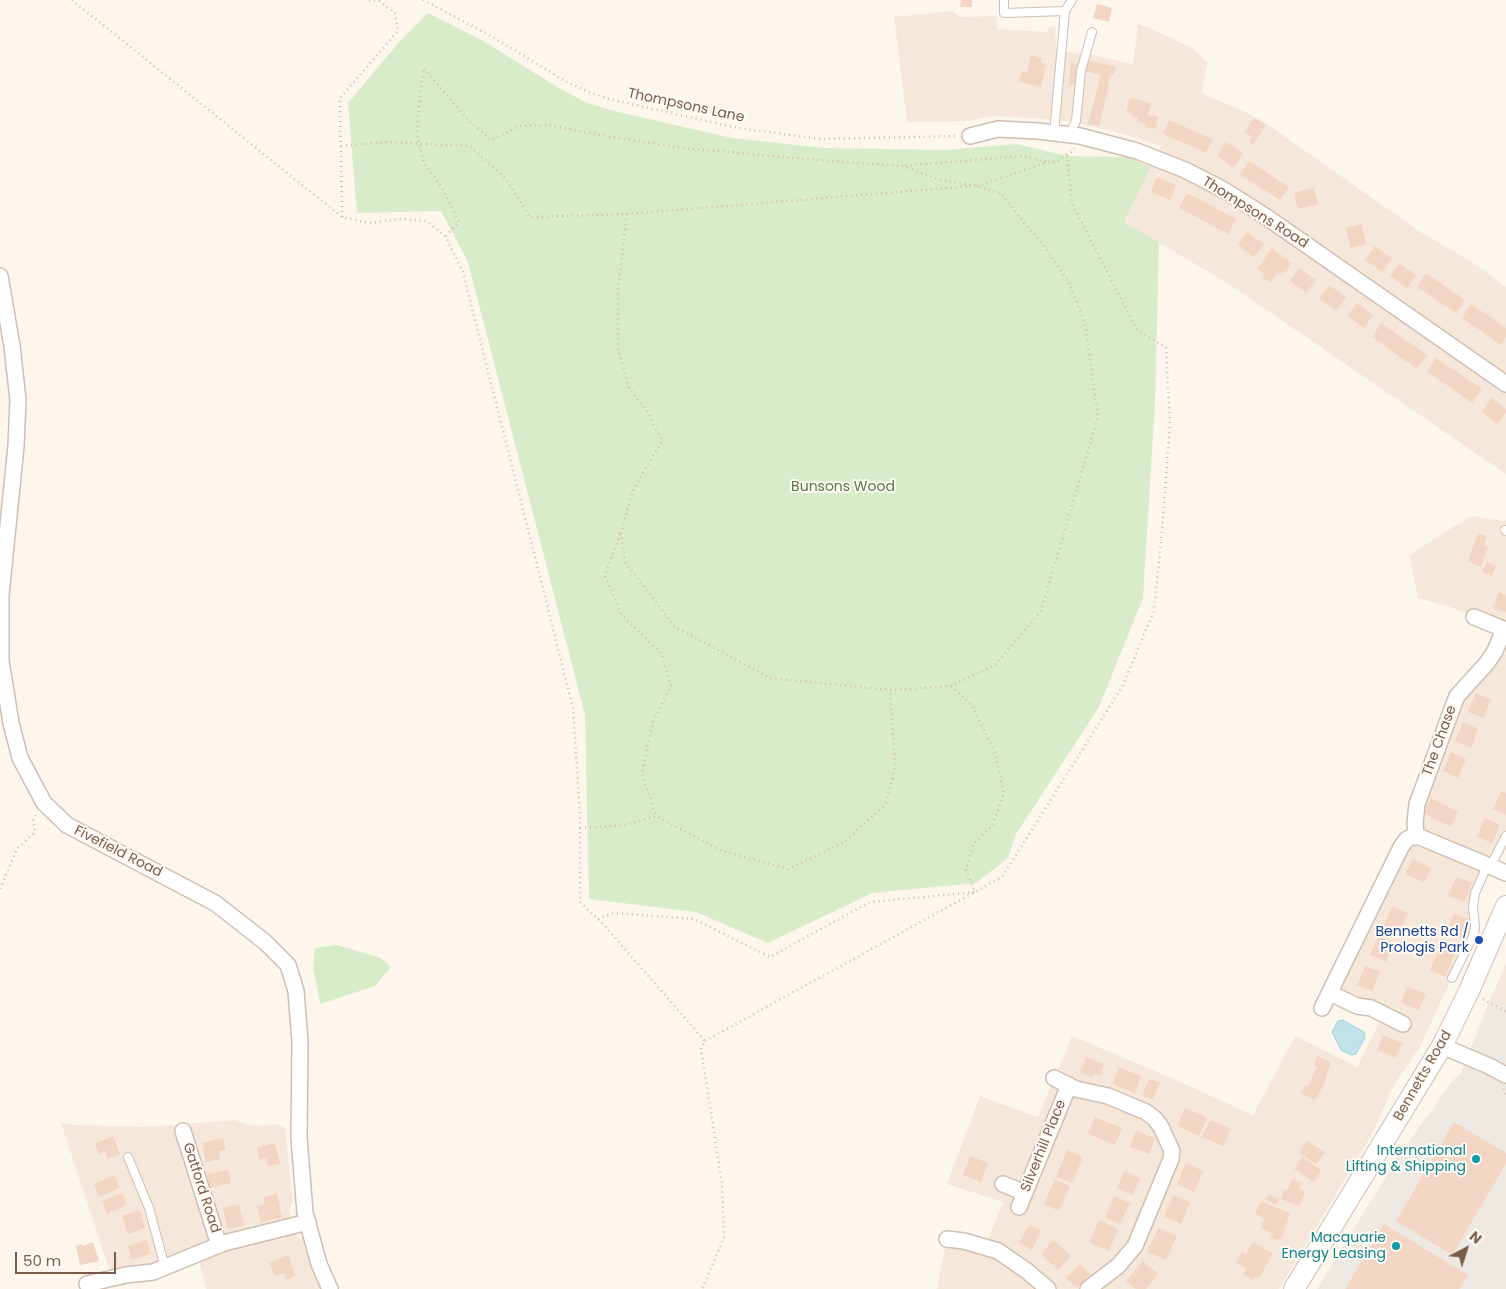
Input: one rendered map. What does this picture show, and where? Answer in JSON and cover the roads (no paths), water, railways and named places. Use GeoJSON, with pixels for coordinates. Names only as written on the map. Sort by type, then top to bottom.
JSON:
{"type":"FeatureCollection","features":[{"type":"Feature","properties":{"kind":"street","name":"Thompsons Road"},"geometry":{"type":"LineString","coordinates":[[970,136],[998,129],[1069,135],[1103,141],[1138,151],[1185,170],[1224,190],[1265,216],[1506,384]]}},
{"type":"Feature","properties":{"kind":"street","name":"Fivefield Road"},"geometry":{"type":"LineString","coordinates":[[0,276],[12,346],[18,400],[16,446],[1,595],[1,660],[11,723],[20,758],[44,803],[67,826],[215,903],[265,942],[288,964],[296,991],[300,1042],[299,1137],[305,1213],[319,1264],[330,1289]]}},
{"type":"Feature","properties":{"kind":"street"},"geometry":{"type":"LineString","coordinates":[[1474,617],[1505,630]]}},
{"type":"Feature","properties":{"kind":"street","name":"The Chase"},"geometry":{"type":"LineString","coordinates":[[1416,836],[1417,804],[1454,702],[1461,690],[1487,663],[1505,630]]}},
{"type":"Feature","properties":{"kind":"street"},"geometry":{"type":"LineString","coordinates":[[1322,1008],[1403,843],[1407,839],[1416,836],[1420,837],[1506,874]]}},
{"type":"Feature","properties":{"kind":"street","name":"Bennetts Road"},"geometry":{"type":"LineString","coordinates":[[1294,1289],[1442,1046],[1469,991],[1506,906]]}},
{"type":"Feature","properties":{"kind":"street"},"geometry":{"type":"LineString","coordinates":[[1330,992],[1357,1006],[1371,1008],[1403,1024]]}},
{"type":"Feature","properties":{"kind":"street"},"geometry":{"type":"LineString","coordinates":[[1442,1046],[1506,1075]]}},
{"type":"Feature","properties":{"kind":"street"},"geometry":{"type":"LineString","coordinates":[[1054,1078],[1076,1089],[1108,1096],[1146,1112],[1161,1127],[1172,1151],[1172,1159],[1135,1246],[1118,1266],[1088,1289]]}},
{"type":"Feature","properties":{"kind":"street","name":"Silverhill Place"},"geometry":{"type":"LineString","coordinates":[[1003,1184],[1022,1200],[1070,1086]]}},
{"type":"Feature","properties":{"kind":"street","name":"Gatford Road"},"geometry":{"type":"LineString","coordinates":[[183,1131],[219,1245]]}},
{"type":"Feature","properties":{"kind":"street"},"geometry":{"type":"LineString","coordinates":[[87,1284],[126,1274],[153,1272],[219,1245],[308,1222]]}},
{"type":"Feature","properties":{"kind":"street"},"geometry":{"type":"LineString","coordinates":[[947,1239],[964,1241],[998,1251],[1027,1271],[1048,1289]]}},
{"type":"Feature","properties":{"kind":"lane"},"geometry":{"type":"LineString","coordinates":[[1004,0],[1004,13],[1065,11]]}},
{"type":"Feature","properties":{"kind":"lane"},"geometry":{"type":"LineString","coordinates":[[1054,133],[1065,11],[1072,0]]}},
{"type":"Feature","properties":{"kind":"lane"},"geometry":{"type":"LineString","coordinates":[[1069,135],[1076,121],[1081,71],[1092,32]]}},
{"type":"Feature","properties":{"kind":"lane"},"geometry":{"type":"LineString","coordinates":[[1452,978],[1474,934],[1473,906],[1475,893],[1506,836]]}},
{"type":"Feature","properties":{"kind":"lane"},"geometry":{"type":"LineString","coordinates":[[128,1157],[148,1208],[165,1267]]}},
{"type":"Feature","properties":{"kind":"water"},"geometry":{"type":"Polygon","coordinates":[[[1343,1020],[1364,1032],[1365,1038],[1356,1054],[1351,1055],[1341,1050],[1332,1032],[1338,1021],[1343,1020]]]}},
{"type":"Feature","properties":{"kind":"place","name":"Bennetts Rd / Prologis Park"},"geometry":{"type":"Point","coordinates":[1479,940]}},
{"type":"Feature","properties":{"kind":"place","name":"International Lifting & Shipping"},"geometry":{"type":"Point","coordinates":[1476,1159]}},
{"type":"Feature","properties":{"kind":"place","name":"Macquarie Energy Leasing"},"geometry":{"type":"Point","coordinates":[1396,1246]}},
{"type":"Feature","properties":{"kind":"park label","name":"Bunsons Wood"},"geometry":{"type":"Point","coordinates":[843,487]}}]}
